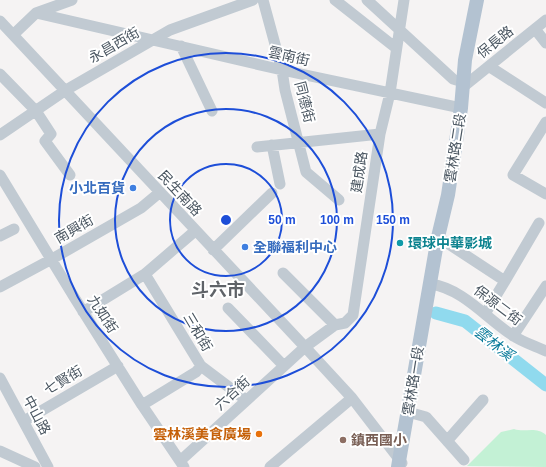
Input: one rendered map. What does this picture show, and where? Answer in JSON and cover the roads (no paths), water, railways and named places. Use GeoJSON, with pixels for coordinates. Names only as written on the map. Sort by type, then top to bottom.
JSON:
{"type":"FeatureCollection","features":[{"type":"Feature","properties":{"kind":"main road","name":"雲林路二段"},"geometry":{"type":"LineString","coordinates":[[430,290],[438,237],[448,195],[461,108],[465,60],[477,0]]}},
{"type":"Feature","properties":{"kind":"main road","name":"雲林路一段"},"geometry":{"type":"LineString","coordinates":[[400,464],[430,290]]}},
{"type":"Feature","properties":{"kind":"street"},"geometry":{"type":"LineString","coordinates":[[13,35],[36,12],[72,0]]}},
{"type":"Feature","properties":{"kind":"street","name":"永昌西街"},"geometry":{"type":"LineString","coordinates":[[0,135],[66,90],[170,30],[253,0]]}},
{"type":"Feature","properties":{"kind":"street","name":"同德街"},"geometry":{"type":"LineString","coordinates":[[263,0],[282,70],[285,90],[300,142],[306,172],[339,200]]}},
{"type":"Feature","properties":{"kind":"street"},"geometry":{"type":"LineString","coordinates":[[335,0],[396,48]]}},
{"type":"Feature","properties":{"kind":"street"},"geometry":{"type":"LineString","coordinates":[[367,0],[453,79],[463,84]]}},
{"type":"Feature","properties":{"kind":"street","name":"建成路"},"geometry":{"type":"LineString","coordinates":[[305,346],[335,325],[345,323],[353,315],[380,134],[390,93],[404,0]]}},
{"type":"Feature","properties":{"kind":"street","name":"雲南街"},"geometry":{"type":"LineString","coordinates":[[36,12],[282,70],[461,108]]}},
{"type":"Feature","properties":{"kind":"street","name":"保長路"},"geometry":{"type":"LineString","coordinates":[[463,84],[490,67],[546,20]]}},
{"type":"Feature","properties":{"kind":"street","name":"民生南路"},"geometry":{"type":"LineString","coordinates":[[0,21],[352,398],[400,464]]}},
{"type":"Feature","properties":{"kind":"street"},"geometry":{"type":"LineString","coordinates":[[535,30],[546,43]]}},
{"type":"Feature","properties":{"kind":"street"},"geometry":{"type":"LineString","coordinates":[[181,46],[212,111]]}},
{"type":"Feature","properties":{"kind":"street"},"geometry":{"type":"LineString","coordinates":[[490,67],[546,103]]}},
{"type":"Feature","properties":{"kind":"street"},"geometry":{"type":"LineString","coordinates":[[0,74],[36,111],[52,134],[45,141],[70,175]]}},
{"type":"Feature","properties":{"kind":"street"},"geometry":{"type":"LineString","coordinates":[[546,122],[513,175],[546,194]]}},
{"type":"Feature","properties":{"kind":"street"},"geometry":{"type":"LineString","coordinates":[[257,147],[380,134]]}},
{"type":"Feature","properties":{"kind":"street"},"geometry":{"type":"LineString","coordinates":[[272,145],[280,184]]}},
{"type":"Feature","properties":{"kind":"street","name":"九如街"},"geometry":{"type":"LineString","coordinates":[[0,176],[83,312],[142,405],[182,464]]}},
{"type":"Feature","properties":{"kind":"street"},"geometry":{"type":"LineString","coordinates":[[213,250],[272,192]]}},
{"type":"Feature","properties":{"kind":"street","name":"南興街"},"geometry":{"type":"LineString","coordinates":[[0,287],[141,208],[159,193]]}},
{"type":"Feature","properties":{"kind":"street"},"geometry":{"type":"LineString","coordinates":[[485,314],[539,223]]}},
{"type":"Feature","properties":{"kind":"street"},"geometry":{"type":"LineString","coordinates":[[0,236],[14,229]]}},
{"type":"Feature","properties":{"kind":"street"},"geometry":{"type":"LineString","coordinates":[[83,312],[145,274],[195,231]]}},
{"type":"Feature","properties":{"kind":"street"},"geometry":{"type":"LineString","coordinates":[[438,237],[505,281]]}},
{"type":"Feature","properties":{"kind":"street"},"geometry":{"type":"LineString","coordinates":[[283,273],[335,325]]}},
{"type":"Feature","properties":{"kind":"street","name":"三和街"},"geometry":{"type":"LineString","coordinates":[[142,405],[196,372],[201,366],[145,274]]}},
{"type":"Feature","properties":{"kind":"street","name":"保源二街"},"geometry":{"type":"LineString","coordinates":[[430,290],[442,286],[459,294],[513,336],[546,351]]}},
{"type":"Feature","properties":{"kind":"street"},"geometry":{"type":"LineString","coordinates":[[513,336],[546,286]]}},
{"type":"Feature","properties":{"kind":"street"},"geometry":{"type":"LineString","coordinates":[[228,308],[284,366]]}},
{"type":"Feature","properties":{"kind":"street","name":"六合街"},"geometry":{"type":"LineString","coordinates":[[182,464],[246,400],[305,346]]}},
{"type":"Feature","properties":{"kind":"street","name":"七賢街"},"geometry":{"type":"LineString","coordinates":[[24,421],[118,366]]}},
{"type":"Feature","properties":{"kind":"street"},"geometry":{"type":"LineString","coordinates":[[201,366],[246,400]]}},
{"type":"Feature","properties":{"kind":"street","name":"中山路"},"geometry":{"type":"LineString","coordinates":[[0,378],[48,467]]}},
{"type":"Feature","properties":{"kind":"street"},"geometry":{"type":"LineString","coordinates":[[270,467],[352,398]]}},
{"type":"Feature","properties":{"kind":"street"},"geometry":{"type":"LineString","coordinates":[[447,441],[483,400]]}},
{"type":"Feature","properties":{"kind":"street"},"geometry":{"type":"LineString","coordinates":[[408,412],[426,417],[464,460]]}},
{"type":"Feature","properties":{"kind":"street"},"geometry":{"type":"LineString","coordinates":[[0,451],[35,467]]}},
{"type":"Feature","properties":{"kind":"waterway","name":"雲林溪"},"geometry":{"type":"LineString","coordinates":[[436,313],[465,321],[546,385]]}},
{"type":"Feature","properties":{"kind":"place","name":"小北百貨"},"geometry":{"type":"Point","coordinates":[133,188]}},
{"type":"Feature","properties":{"kind":"place","name":"環球中華影城"},"geometry":{"type":"Point","coordinates":[400,243]}},
{"type":"Feature","properties":{"kind":"place","name":"全聯福利中心"},"geometry":{"type":"Point","coordinates":[245,247]}},
{"type":"Feature","properties":{"kind":"place","name":"雲林溪美食廣場"},"geometry":{"type":"Point","coordinates":[259,434]}},
{"type":"Feature","properties":{"kind":"place","name":"鎮西國小"},"geometry":{"type":"Point","coordinates":[343,440]}},
{"type":"Feature","properties":{"kind":"district","name":"斗六市"},"geometry":{"type":"Point","coordinates":[218,290]}}]}
